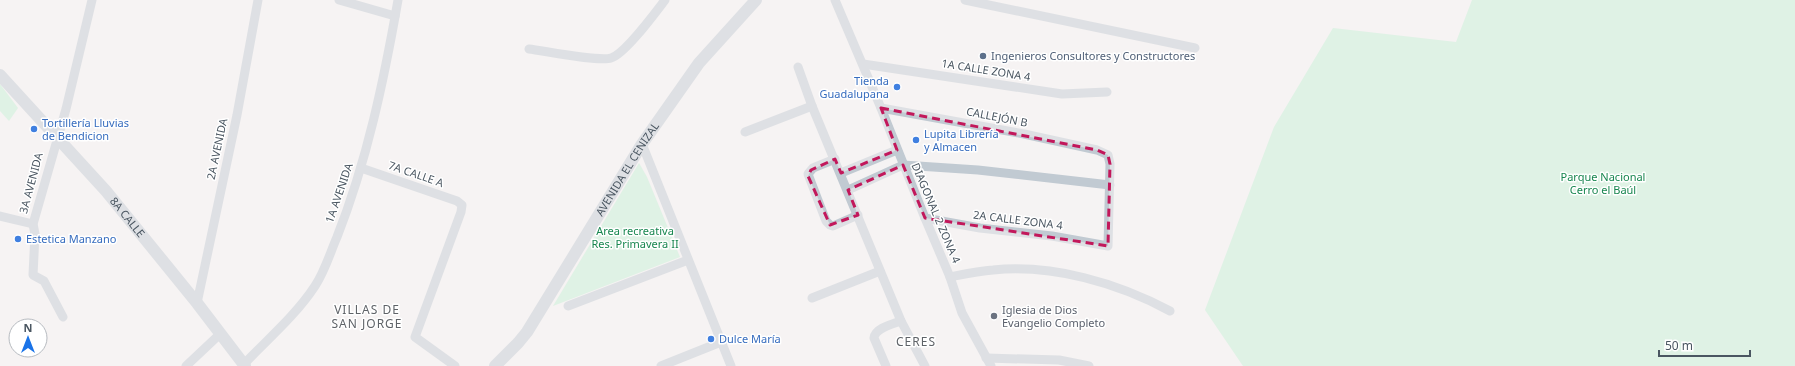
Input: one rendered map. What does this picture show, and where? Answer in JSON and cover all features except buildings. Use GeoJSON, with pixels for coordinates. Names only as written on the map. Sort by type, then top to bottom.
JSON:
{"type":"FeatureCollection","features":[{"type":"Feature","properties":{"kind":"street","name":"3A AVENIDA"},"geometry":{"type":"LineString","coordinates":[[63,317],[44,281],[33,275],[35,234],[33,224],[72,83],[92,0]]}},
{"type":"Feature","properties":{"kind":"street","name":"2A AVENIDA"},"geometry":{"type":"LineString","coordinates":[[197,303],[237,115],[258,0]]}},
{"type":"Feature","properties":{"kind":"street"},"geometry":{"type":"LineString","coordinates":[[339,0],[395,16]]}},
{"type":"Feature","properties":{"kind":"street","name":"1A AVENIDA"},"geometry":{"type":"LineString","coordinates":[[245,365],[299,307],[316,285],[345,217],[361,168],[383,79],[398,0]]}},
{"type":"Feature","properties":{"kind":"street"},"geometry":{"type":"LineString","coordinates":[[529,49],[600,59],[613,58],[623,50],[665,0]]}},
{"type":"Feature","properties":{"kind":"street","name":"AVENIDA EL CENIZAL"},"geometry":{"type":"LineString","coordinates":[[495,366],[518,343],[531,326],[642,144],[699,63],[756,0]]}},
{"type":"Feature","properties":{"kind":"street","name":"DIAGONAL 2 ZONA 4"},"geometry":{"type":"LineString","coordinates":[[835,0],[863,64],[950,277],[962,313],[989,362]]}},
{"type":"Feature","properties":{"kind":"street"},"geometry":{"type":"LineString","coordinates":[[965,0],[1195,48]]}},
{"type":"Feature","properties":{"kind":"street","name":"1A CALLE ZONA 4"},"geometry":{"type":"LineString","coordinates":[[863,64],[1062,94],[1107,92]]}},
{"type":"Feature","properties":{"kind":"street"},"geometry":{"type":"LineString","coordinates":[[798,67],[812,106],[901,321],[925,366]]}},
{"type":"Feature","properties":{"kind":"street","name":"8A CALLE"},"geometry":{"type":"LineString","coordinates":[[0,76],[106,191],[245,365]]}},
{"type":"Feature","properties":{"kind":"street"},"geometry":{"type":"LineString","coordinates":[[745,132],[812,106]]}},
{"type":"Feature","properties":{"kind":"street","name":"CALLEJÓN B"},"geometry":{"type":"LineString","coordinates":[[881,108],[1024,134],[1097,150],[1108,155],[1110,164],[1110,185]]}},
{"type":"Feature","properties":{"kind":"street"},"geometry":{"type":"LineString","coordinates":[[642,144],[731,366]]}},
{"type":"Feature","properties":{"kind":"street"},"geometry":{"type":"LineString","coordinates":[[841,173],[897,150]]}},
{"type":"Feature","properties":{"kind":"street"},"geometry":{"type":"LineString","coordinates":[[835,159],[809,171],[809,178],[820,207],[826,221],[830,225],[836,225],[858,215]]}},
{"type":"Feature","properties":{"kind":"street"},"geometry":{"type":"LineString","coordinates":[[848,190],[903,165],[978,170],[1110,185]]}},
{"type":"Feature","properties":{"kind":"street","name":"7A CALLE A"},"geometry":{"type":"LineString","coordinates":[[361,168],[457,201],[462,205],[459,219],[415,337],[455,366]]}},
{"type":"Feature","properties":{"kind":"street","name":"2A CALLE ZONA 4"},"geometry":{"type":"LineString","coordinates":[[925,218],[980,228],[1052,236],[1108,246],[1110,185]]}},
{"type":"Feature","properties":{"kind":"street"},"geometry":{"type":"LineString","coordinates":[[0,216],[33,224]]}},
{"type":"Feature","properties":{"kind":"street"},"geometry":{"type":"LineString","coordinates":[[568,306],[688,260]]}},
{"type":"Feature","properties":{"kind":"street"},"geometry":{"type":"LineString","coordinates":[[950,277],[993,270],[1011,269],[1067,274],[1106,284],[1144,297],[1170,311]]}},
{"type":"Feature","properties":{"kind":"street"},"geometry":{"type":"LineString","coordinates":[[812,298],[880,271]]}},
{"type":"Feature","properties":{"kind":"street"},"geometry":{"type":"LineString","coordinates":[[886,366],[874,338],[874,334],[877,331],[901,321]]}},
{"type":"Feature","properties":{"kind":"street"},"geometry":{"type":"LineString","coordinates":[[186,366],[220,334]]}},
{"type":"Feature","properties":{"kind":"street"},"geometry":{"type":"LineString","coordinates":[[661,366],[721,342]]}},
{"type":"Feature","properties":{"kind":"street"},"geometry":{"type":"LineString","coordinates":[[989,362],[1059,360],[1089,366]]}},
{"type":"Feature","properties":{"kind":"highlighted area"},"geometry":{"type":"Polygon","coordinates":[[[881,108],[1097,150],[1108,155],[1110,164],[1108,246],[925,218],[903,165],[848,190],[858,215],[830,225],[808,176],[811,170],[835,159],[841,173],[897,150],[881,108]]]}},
{"type":"Feature","properties":{"kind":"green space","name":"Parque Nacional Cerro el Baúl"},"geometry":{"type":"Polygon","coordinates":[[[1472,0],[1795,0],[1795,366],[1243,366],[1205,310],[1274,127],[1333,28],[1456,42],[1472,0]]]}},
{"type":"Feature","properties":{"kind":"green space"},"geometry":{"type":"Polygon","coordinates":[[[0,84],[18,108],[9,121],[0,111],[0,84]]]}},
{"type":"Feature","properties":{"kind":"green space","name":"Area recreativa Res. Primavera II"},"geometry":{"type":"Polygon","coordinates":[[[639,163],[647,177],[680,257],[553,306],[639,163]]]}},
{"type":"Feature","properties":{"kind":"place","name":"Ingenieros Consultores y Constructores"},"geometry":{"type":"Point","coordinates":[983,56]}},
{"type":"Feature","properties":{"kind":"place","name":"Tienda Guadalupana"},"geometry":{"type":"Point","coordinates":[897,87]}},
{"type":"Feature","properties":{"kind":"place","name":"Tortillería Lluvias de Bendicion"},"geometry":{"type":"Point","coordinates":[34,129]}},
{"type":"Feature","properties":{"kind":"place","name":"Lupita Librería y Almacen"},"geometry":{"type":"Point","coordinates":[916,140]}},
{"type":"Feature","properties":{"kind":"place","name":"Estetica Manzano"},"geometry":{"type":"Point","coordinates":[18,239]}},
{"type":"Feature","properties":{"kind":"place","name":"Iglesia de Dios Evangelio Completo"},"geometry":{"type":"Point","coordinates":[994,316]}},
{"type":"Feature","properties":{"kind":"place","name":"Dulce María"},"geometry":{"type":"Point","coordinates":[711,339]}},
{"type":"Feature","properties":{"kind":"district","name":"VILLAS DE SAN JORGE"},"geometry":{"type":"Point","coordinates":[367,317]}},
{"type":"Feature","properties":{"kind":"district","name":"CERES"},"geometry":{"type":"Point","coordinates":[916,342]}}]}
